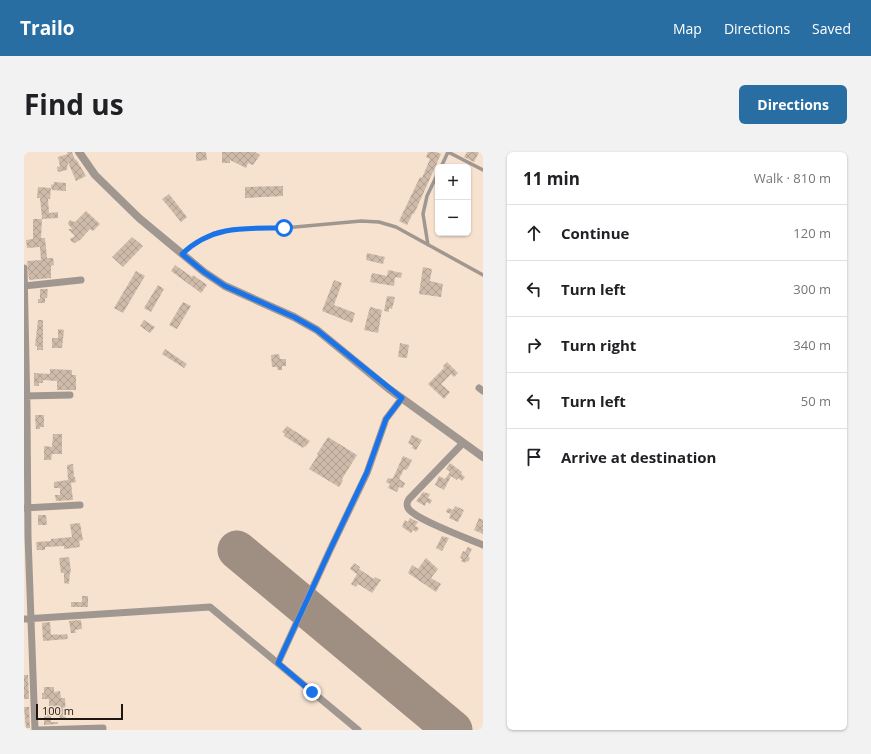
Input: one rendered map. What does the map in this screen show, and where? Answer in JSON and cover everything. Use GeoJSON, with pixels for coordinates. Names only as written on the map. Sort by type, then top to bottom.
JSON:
{"type":"FeatureCollection","features":[{"type":"Feature","properties":{"kind":"street"},"geometry":{"type":"LineString","coordinates":[[79,152],[95,175],[128,207],[204,272],[225,286],[294,317],[317,330],[402,398],[483,457]]}},
{"type":"Feature","properties":{"kind":"street"},"geometry":{"type":"LineString","coordinates":[[24,268],[28,619],[36,730],[103,728]]}},
{"type":"Feature","properties":{"kind":"street"},"geometry":{"type":"LineString","coordinates":[[24,286],[81,280]]}},
{"type":"Feature","properties":{"kind":"street"},"geometry":{"type":"LineString","coordinates":[[26,396],[70,395]]}},
{"type":"Feature","properties":{"kind":"street"},"geometry":{"type":"LineString","coordinates":[[278,663],[367,472],[386,419],[402,398]]}},
{"type":"Feature","properties":{"kind":"street"},"geometry":{"type":"LineString","coordinates":[[463,443],[409,499],[407,502],[407,507],[423,519],[483,545]]}},
{"type":"Feature","properties":{"kind":"street"},"geometry":{"type":"LineString","coordinates":[[26,508],[80,505]]}},
{"type":"Feature","properties":{"kind":"street"},"geometry":{"type":"LineString","coordinates":[[28,619],[210,607],[358,730]]}},
{"type":"Feature","properties":{"kind":"lane"},"geometry":{"type":"LineString","coordinates":[[442,164],[448,152],[483,170]]}},
{"type":"Feature","properties":{"kind":"lane"},"geometry":{"type":"LineString","coordinates":[[428,245],[423,214],[427,196],[435,179]]}},
{"type":"Feature","properties":{"kind":"lane"},"geometry":{"type":"LineString","coordinates":[[182,254],[191,246],[214,233],[234,229],[284,228],[361,221],[379,222],[396,227],[483,275]]}},
{"type":"Feature","properties":{"kind":"building"},"geometry":{"type":"Polygon","coordinates":[[[67,152],[72,152],[75,160],[76,159],[86,176],[76,181],[68,162],[67,170],[58,172],[57,167],[60,166],[58,157],[68,154],[67,152]]]}},
{"type":"Feature","properties":{"kind":"building"},"geometry":{"type":"Polygon","coordinates":[[[196,152],[206,152],[207,160],[196,161],[196,152]]]}},
{"type":"Feature","properties":{"kind":"building"},"geometry":{"type":"Polygon","coordinates":[[[222,152],[255,152],[260,155],[253,165],[248,163],[246,168],[230,160],[230,163],[222,163],[222,152]]]}},
{"type":"Feature","properties":{"kind":"building"},"geometry":{"type":"Polygon","coordinates":[[[428,152],[436,152],[441,154],[436,164],[435,164],[435,167],[414,214],[413,213],[407,225],[399,221],[420,177],[422,178],[430,159],[426,157],[428,152]]]}},
{"type":"Feature","properties":{"kind":"building"},"geometry":{"type":"Polygon","coordinates":[[[467,152],[479,152],[474,162],[464,157],[467,152]]]}},
{"type":"Feature","properties":{"kind":"building"},"geometry":{"type":"Polygon","coordinates":[[[54,182],[66,183],[66,191],[52,190],[51,185],[54,184],[54,182]]]}},
{"type":"Feature","properties":{"kind":"building"},"geometry":{"type":"Polygon","coordinates":[[[283,186],[283,196],[245,198],[245,187],[283,186]]]}},
{"type":"Feature","properties":{"kind":"building"},"geometry":{"type":"Polygon","coordinates":[[[38,187],[51,188],[50,199],[48,199],[49,213],[58,212],[58,218],[42,219],[40,198],[37,198],[38,187]]]}},
{"type":"Feature","properties":{"kind":"building"},"geometry":{"type":"Polygon","coordinates":[[[169,194],[187,217],[181,222],[162,199],[169,194]]]}},
{"type":"Feature","properties":{"kind":"building"},"geometry":{"type":"Polygon","coordinates":[[[86,211],[100,224],[93,231],[90,229],[80,240],[75,243],[72,242],[70,239],[75,236],[68,229],[72,229],[68,223],[70,220],[75,222],[86,211]]]}},
{"type":"Feature","properties":{"kind":"building"},"geometry":{"type":"Polygon","coordinates":[[[33,219],[42,219],[41,238],[45,238],[47,258],[53,258],[54,265],[51,266],[51,278],[29,280],[27,261],[41,260],[40,247],[27,248],[26,240],[33,239],[33,219]]]}},
{"type":"Feature","properties":{"kind":"building"},"geometry":{"type":"Polygon","coordinates":[[[132,237],[143,246],[123,267],[112,257],[132,237]]]}},
{"type":"Feature","properties":{"kind":"building"},"geometry":{"type":"Polygon","coordinates":[[[367,253],[385,257],[383,264],[366,260],[367,253]]]}},
{"type":"Feature","properties":{"kind":"building"},"geometry":{"type":"Polygon","coordinates":[[[175,265],[207,285],[201,293],[171,271],[175,265]]]}},
{"type":"Feature","properties":{"kind":"building"},"geometry":{"type":"Polygon","coordinates":[[[423,267],[432,269],[430,281],[443,284],[441,297],[419,294],[423,267]]]}},
{"type":"Feature","properties":{"kind":"building"},"geometry":{"type":"Polygon","coordinates":[[[388,270],[402,273],[401,278],[395,277],[394,286],[370,282],[372,273],[387,276],[388,270]]]}},
{"type":"Feature","properties":{"kind":"building"},"geometry":{"type":"Polygon","coordinates":[[[136,271],[145,276],[123,313],[114,308],[136,271]]]}},
{"type":"Feature","properties":{"kind":"building"},"geometry":{"type":"Polygon","coordinates":[[[334,280],[342,283],[334,305],[355,313],[352,323],[322,311],[334,280]]]}},
{"type":"Feature","properties":{"kind":"building"},"geometry":{"type":"Polygon","coordinates":[[[158,285],[164,289],[151,312],[144,308],[158,285]]]}},
{"type":"Feature","properties":{"kind":"building"},"geometry":{"type":"Polygon","coordinates":[[[40,289],[48,289],[45,303],[38,303],[38,299],[40,299],[40,289]]]}},
{"type":"Feature","properties":{"kind":"building"},"geometry":{"type":"Polygon","coordinates":[[[387,296],[395,297],[392,309],[389,308],[389,312],[384,311],[387,296]]]}},
{"type":"Feature","properties":{"kind":"building"},"geometry":{"type":"Polygon","coordinates":[[[183,302],[191,306],[177,329],[169,325],[183,302]]]}},
{"type":"Feature","properties":{"kind":"building"},"geometry":{"type":"Polygon","coordinates":[[[370,307],[382,310],[378,333],[364,330],[370,307]]]}},
{"type":"Feature","properties":{"kind":"building"},"geometry":{"type":"Polygon","coordinates":[[[38,320],[43,320],[43,350],[37,350],[37,346],[35,346],[38,320]]]}},
{"type":"Feature","properties":{"kind":"building"},"geometry":{"type":"Polygon","coordinates":[[[144,320],[155,327],[150,333],[140,326],[144,320]]]}},
{"type":"Feature","properties":{"kind":"building"},"geometry":{"type":"Polygon","coordinates":[[[58,329],[64,330],[62,348],[52,348],[52,338],[58,338],[58,329]]]}},
{"type":"Feature","properties":{"kind":"building"},"geometry":{"type":"Polygon","coordinates":[[[400,343],[409,345],[407,358],[398,357],[400,343]]]}},
{"type":"Feature","properties":{"kind":"building"},"geometry":{"type":"Polygon","coordinates":[[[165,349],[187,364],[184,368],[162,354],[165,349]]]}},
{"type":"Feature","properties":{"kind":"building"},"geometry":{"type":"Polygon","coordinates":[[[279,354],[280,359],[286,359],[286,366],[282,366],[282,370],[278,370],[277,367],[272,367],[271,355],[279,354]]]}},
{"type":"Feature","properties":{"kind":"building"},"geometry":{"type":"Polygon","coordinates":[[[447,362],[458,373],[454,377],[451,374],[441,384],[450,392],[444,399],[428,384],[444,368],[443,366],[447,362]]]}},
{"type":"Feature","properties":{"kind":"building"},"geometry":{"type":"Polygon","coordinates":[[[50,369],[72,370],[72,375],[76,375],[76,390],[57,390],[57,381],[43,380],[43,383],[39,383],[39,386],[34,386],[34,373],[50,374],[50,369]]]}},
{"type":"Feature","properties":{"kind":"building"},"geometry":{"type":"Polygon","coordinates":[[[35,415],[44,415],[44,427],[36,429],[35,415]]]}},
{"type":"Feature","properties":{"kind":"building"},"geometry":{"type":"Polygon","coordinates":[[[287,426],[310,441],[305,447],[304,446],[303,448],[284,436],[285,434],[282,432],[287,426]]]}},
{"type":"Feature","properties":{"kind":"building"},"geometry":{"type":"Polygon","coordinates":[[[53,434],[62,434],[62,454],[52,454],[51,460],[44,460],[44,446],[52,447],[53,434]]]}},
{"type":"Feature","properties":{"kind":"building"},"geometry":{"type":"Polygon","coordinates":[[[412,435],[422,440],[416,450],[408,443],[412,435]]]}},
{"type":"Feature","properties":{"kind":"building"},"geometry":{"type":"Polygon","coordinates":[[[328,437],[357,455],[342,479],[343,480],[339,487],[309,469],[328,437]]]}},
{"type":"Feature","properties":{"kind":"building"},"geometry":{"type":"Polygon","coordinates":[[[403,456],[412,460],[408,468],[406,470],[404,469],[399,479],[405,483],[403,488],[399,487],[397,492],[388,488],[390,484],[386,482],[388,478],[392,479],[394,476],[403,456]]]}},
{"type":"Feature","properties":{"kind":"building"},"geometry":{"type":"Polygon","coordinates":[[[450,463],[462,472],[461,474],[465,477],[462,481],[451,476],[444,490],[435,485],[439,476],[445,479],[450,472],[446,469],[450,463]]]}},
{"type":"Feature","properties":{"kind":"building"},"geometry":{"type":"Polygon","coordinates":[[[73,464],[76,482],[71,483],[73,500],[56,501],[55,495],[60,495],[60,488],[54,488],[54,482],[68,480],[67,465],[73,464]]]}},
{"type":"Feature","properties":{"kind":"building"},"geometry":{"type":"Polygon","coordinates":[[[423,492],[430,494],[428,498],[432,500],[430,504],[426,502],[425,506],[416,501],[423,492]]]}},
{"type":"Feature","properties":{"kind":"building"},"geometry":{"type":"Polygon","coordinates":[[[455,506],[464,510],[458,522],[449,518],[451,514],[446,512],[448,508],[453,510],[455,506]]]}},
{"type":"Feature","properties":{"kind":"building"},"geometry":{"type":"Polygon","coordinates":[[[38,515],[46,515],[47,525],[38,525],[38,515]]]}},
{"type":"Feature","properties":{"kind":"building"},"geometry":{"type":"Polygon","coordinates":[[[410,518],[418,522],[415,526],[419,528],[416,532],[413,530],[411,533],[402,527],[405,520],[408,522],[410,518]]]}},
{"type":"Feature","properties":{"kind":"building"},"geometry":{"type":"Polygon","coordinates":[[[479,518],[483,520],[483,534],[474,530],[479,518]]]}},
{"type":"Feature","properties":{"kind":"building"},"geometry":{"type":"Polygon","coordinates":[[[80,523],[83,540],[79,541],[80,547],[64,549],[64,546],[45,547],[45,550],[37,550],[36,542],[72,537],[70,524],[80,523]]]}},
{"type":"Feature","properties":{"kind":"building"},"geometry":{"type":"Polygon","coordinates":[[[442,536],[449,538],[442,551],[436,548],[442,536]]]}},
{"type":"Feature","properties":{"kind":"building"},"geometry":{"type":"Polygon","coordinates":[[[468,547],[472,549],[468,557],[470,558],[468,562],[466,561],[465,563],[461,561],[462,559],[460,558],[463,551],[465,552],[468,547]]]}},
{"type":"Feature","properties":{"kind":"building"},"geometry":{"type":"Polygon","coordinates":[[[69,557],[71,572],[69,584],[64,583],[64,573],[61,573],[59,558],[69,557]]]}},
{"type":"Feature","properties":{"kind":"building"},"geometry":{"type":"Polygon","coordinates":[[[426,558],[438,569],[431,578],[441,584],[436,592],[408,573],[412,565],[418,569],[426,558]]]}},
{"type":"Feature","properties":{"kind":"building"},"geometry":{"type":"Polygon","coordinates":[[[354,563],[360,567],[359,569],[374,579],[375,577],[381,580],[372,593],[358,584],[356,587],[351,584],[357,574],[350,569],[354,563]]]}},
{"type":"Feature","properties":{"kind":"building"},"geometry":{"type":"Polygon","coordinates":[[[82,596],[88,596],[88,607],[71,607],[71,602],[82,602],[82,596]]]}},
{"type":"Feature","properties":{"kind":"building"},"geometry":{"type":"Polygon","coordinates":[[[81,620],[82,629],[75,630],[76,633],[71,633],[69,621],[81,620]]]}},
{"type":"Feature","properties":{"kind":"building"},"geometry":{"type":"Polygon","coordinates":[[[50,622],[51,635],[67,634],[68,639],[43,641],[42,623],[50,622]]]}},
{"type":"Feature","properties":{"kind":"building"},"geometry":{"type":"Polygon","coordinates":[[[24,675],[28,675],[29,699],[24,699],[24,675]]]}},
{"type":"Feature","properties":{"kind":"building"},"geometry":{"type":"Polygon","coordinates":[[[44,687],[54,687],[54,692],[60,691],[61,698],[65,698],[66,720],[60,720],[59,712],[51,712],[51,722],[58,722],[58,724],[44,725],[44,708],[49,708],[49,699],[42,699],[44,687]]]}},
{"type":"Feature","properties":{"kind":"building"},"geometry":{"type":"Polygon","coordinates":[[[24,707],[29,707],[30,728],[26,728],[24,707]]]}},
{"type":"Feature","properties":{"kind":"runway"},"geometry":{"type":"LineString","coordinates":[[237,550],[453,730]]}},
{"type":"Feature","properties":{"kind":"route"},"geometry":{"type":"LineString","coordinates":[[284,228],[234,229],[214,233],[191,246],[182,254],[204,272],[225,286],[294,317],[317,330],[402,398],[386,419],[367,472],[278,663],[312,692]]}}]}
